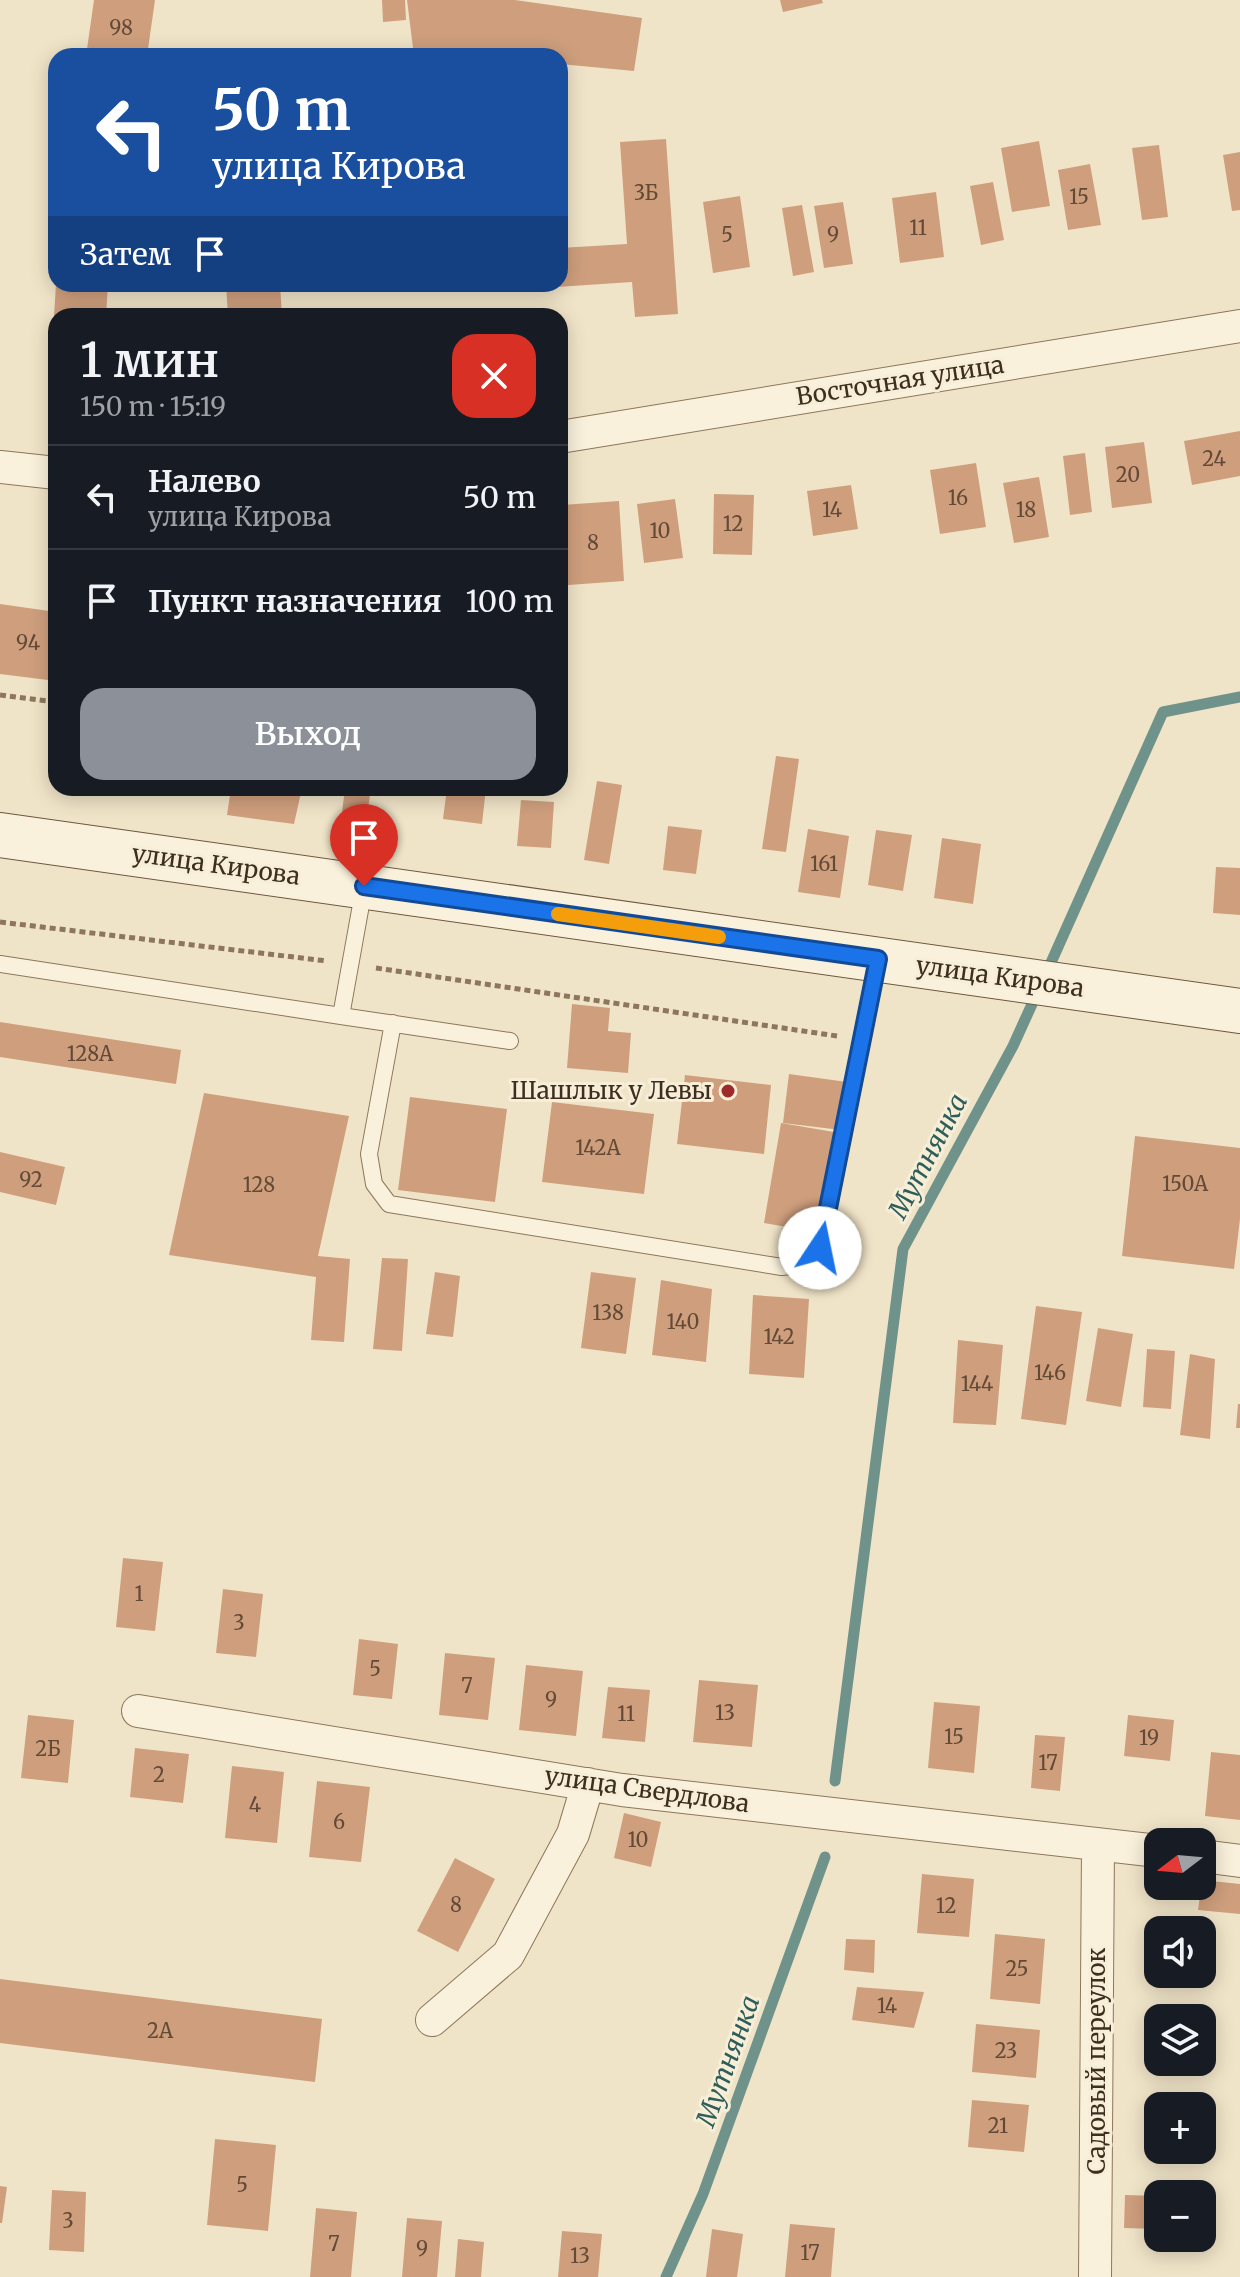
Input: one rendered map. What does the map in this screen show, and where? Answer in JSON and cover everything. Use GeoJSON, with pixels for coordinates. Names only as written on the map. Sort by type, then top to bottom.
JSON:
{"type":"FeatureCollection","features":[{"type":"Feature","properties":{"kind":"main road","name":"улица Кирова"},"geometry":{"type":"LineString","coordinates":[[0,835],[1240,1011]]}},
{"type":"Feature","properties":{"kind":"street","name":"Восточная улица"},"geometry":{"type":"LineString","coordinates":[[568,436],[1240,326]]}},
{"type":"Feature","properties":{"kind":"street"},"geometry":{"type":"LineString","coordinates":[[0,467],[48,472]]}},
{"type":"Feature","properties":{"kind":"street","name":"улица Свердлова"},"geometry":{"type":"LineString","coordinates":[[138,1711],[588,1784],[1144,1850]]}},
{"type":"Feature","properties":{"kind":"street"},"geometry":{"type":"LineString","coordinates":[[432,2020],[508,1955],[573,1834],[588,1784]]}},
{"type":"Feature","properties":{"kind":"street","name":"Садовый переулок"},"geometry":{"type":"LineString","coordinates":[[1095,2277],[1098,1845]]}},
{"type":"Feature","properties":{"kind":"street"},"geometry":{"type":"LineString","coordinates":[[1216,1858],[1240,1861]]}},
{"type":"Feature","properties":{"kind":"lane"},"geometry":{"type":"LineString","coordinates":[[341,1016],[364,886]]}},
{"type":"Feature","properties":{"kind":"lane"},"geometry":{"type":"LineString","coordinates":[[393,1023],[369,1154],[374,1184],[389,1204],[782,1267],[805,1264],[820,1248],[878,959]]}},
{"type":"Feature","properties":{"kind":"lane"},"geometry":{"type":"LineString","coordinates":[[0,964],[510,1041]]}},
{"type":"Feature","properties":{"kind":"path"},"geometry":{"type":"LineString","coordinates":[[0,695],[48,701]]}},
{"type":"Feature","properties":{"kind":"path"},"geometry":{"type":"LineString","coordinates":[[0,922],[349,964],[862,1040]]}},
{"type":"Feature","properties":{"kind":"building"},"geometry":{"type":"Polygon","coordinates":[[[94,0],[155,0],[148,48],[87,48],[94,0]]]}},
{"type":"Feature","properties":{"kind":"building"},"geometry":{"type":"Polygon","coordinates":[[[382,0],[405,0],[406,20],[383,22],[382,0]]]}},
{"type":"Feature","properties":{"kind":"building"},"geometry":{"type":"Polygon","coordinates":[[[407,0],[515,0],[642,18],[634,71],[568,65],[568,48],[413,48],[407,0]]]}},
{"type":"Feature","properties":{"kind":"building"},"geometry":{"type":"Polygon","coordinates":[[[780,0],[822,0],[823,3],[783,12],[780,0]]]}},
{"type":"Feature","properties":{"kind":"building"},"geometry":{"type":"Polygon","coordinates":[[[666,139],[678,314],[635,317],[632,282],[568,286],[568,248],[627,244],[620,142],[666,139]]]}},
{"type":"Feature","properties":{"kind":"building"},"geometry":{"type":"Polygon","coordinates":[[[1039,141],[1050,206],[1012,212],[1001,148],[1039,141]]]}},
{"type":"Feature","properties":{"kind":"building"},"geometry":{"type":"Polygon","coordinates":[[[1159,145],[1168,217],[1142,220],[1132,148],[1159,145]]]}},
{"type":"Feature","properties":{"kind":"building"},"geometry":{"type":"Polygon","coordinates":[[[1240,152],[1240,210],[1232,211],[1223,155],[1240,152]]]}},
{"type":"Feature","properties":{"kind":"building"},"geometry":{"type":"Polygon","coordinates":[[[1090,164],[1101,225],[1068,230],[1058,170],[1090,164]]]}},
{"type":"Feature","properties":{"kind":"building"},"geometry":{"type":"Polygon","coordinates":[[[993,182],[1004,240],[981,245],[970,186],[993,182]]]}},
{"type":"Feature","properties":{"kind":"building"},"geometry":{"type":"Polygon","coordinates":[[[936,192],[944,257],[900,263],[892,198],[936,192]]]}},
{"type":"Feature","properties":{"kind":"building"},"geometry":{"type":"Polygon","coordinates":[[[740,196],[750,267],[713,273],[703,202],[740,196]]]}},
{"type":"Feature","properties":{"kind":"building"},"geometry":{"type":"Polygon","coordinates":[[[843,202],[853,264],[824,268],[814,206],[843,202]]]}},
{"type":"Feature","properties":{"kind":"building"},"geometry":{"type":"Polygon","coordinates":[[[802,205],[814,272],[793,276],[782,208],[802,205]]]}},
{"type":"Feature","properties":{"kind":"building"},"geometry":{"type":"Polygon","coordinates":[[[56,292],[108,292],[106,308],[54,308],[56,292]]]}},
{"type":"Feature","properties":{"kind":"building"},"geometry":{"type":"Polygon","coordinates":[[[226,292],[280,292],[282,308],[228,308],[226,292]]]}},
{"type":"Feature","properties":{"kind":"building"},"geometry":{"type":"Polygon","coordinates":[[[1240,431],[1240,476],[1192,485],[1184,441],[1240,431]]]}},
{"type":"Feature","properties":{"kind":"building"},"geometry":{"type":"Polygon","coordinates":[[[1144,442],[1152,503],[1112,508],[1105,447],[1144,442]]]}},
{"type":"Feature","properties":{"kind":"building"},"geometry":{"type":"Polygon","coordinates":[[[1085,453],[1092,512],[1070,515],[1063,456],[1085,453]]]}},
{"type":"Feature","properties":{"kind":"building"},"geometry":{"type":"Polygon","coordinates":[[[976,463],[986,527],[940,534],[930,470],[976,463]]]}},
{"type":"Feature","properties":{"kind":"building"},"geometry":{"type":"Polygon","coordinates":[[[1039,477],[1049,537],[1014,543],[1003,483],[1039,477]]]}},
{"type":"Feature","properties":{"kind":"building"},"geometry":{"type":"Polygon","coordinates":[[[851,485],[858,529],[813,536],[807,491],[851,485]]]}},
{"type":"Feature","properties":{"kind":"building"},"geometry":{"type":"Polygon","coordinates":[[[714,494],[754,495],[752,555],[713,554],[714,494]]]}},
{"type":"Feature","properties":{"kind":"building"},"geometry":{"type":"Polygon","coordinates":[[[675,499],[683,558],[644,563],[637,504],[675,499]]]}},
{"type":"Feature","properties":{"kind":"building"},"geometry":{"type":"Polygon","coordinates":[[[619,501],[624,581],[568,585],[568,505],[619,501]]]}},
{"type":"Feature","properties":{"kind":"building"},"geometry":{"type":"Polygon","coordinates":[[[0,604],[48,611],[48,680],[0,674],[0,604]]]}},
{"type":"Feature","properties":{"kind":"building"},"geometry":{"type":"Polygon","coordinates":[[[776,756],[799,759],[786,852],[762,849],[776,756]]]}},
{"type":"Feature","properties":{"kind":"building"},"geometry":{"type":"Polygon","coordinates":[[[597,781],[622,785],[609,864],[584,860],[597,781]]]}},
{"type":"Feature","properties":{"kind":"building"},"geometry":{"type":"Polygon","coordinates":[[[230,796],[300,796],[294,824],[227,815],[230,796]]]}},
{"type":"Feature","properties":{"kind":"building"},"geometry":{"type":"Polygon","coordinates":[[[344,796],[370,796],[366,823],[341,821],[344,796]]]}},
{"type":"Feature","properties":{"kind":"building"},"geometry":{"type":"Polygon","coordinates":[[[446,796],[485,796],[482,824],[443,819],[446,796]]]}},
{"type":"Feature","properties":{"kind":"building"},"geometry":{"type":"Polygon","coordinates":[[[521,800],[554,802],[551,848],[517,846],[521,800]]]}},
{"type":"Feature","properties":{"kind":"building"},"geometry":{"type":"Polygon","coordinates":[[[668,826],[702,830],[696,874],[663,870],[668,826]]]}},
{"type":"Feature","properties":{"kind":"building"},"geometry":{"type":"Polygon","coordinates":[[[808,829],[849,836],[840,898],[798,892],[808,829]]]}},
{"type":"Feature","properties":{"kind":"building"},"geometry":{"type":"Polygon","coordinates":[[[876,830],[912,835],[903,891],[868,885],[876,830]]]}},
{"type":"Feature","properties":{"kind":"building"},"geometry":{"type":"Polygon","coordinates":[[[942,838],[981,844],[973,904],[934,898],[942,838]]]}},
{"type":"Feature","properties":{"kind":"building"},"geometry":{"type":"Polygon","coordinates":[[[1216,867],[1240,868],[1240,915],[1213,913],[1216,867]]]}},
{"type":"Feature","properties":{"kind":"building"},"geometry":{"type":"Polygon","coordinates":[[[572,1004],[610,1008],[608,1031],[631,1033],[628,1073],[567,1068],[572,1004]]]}},
{"type":"Feature","properties":{"kind":"building"},"geometry":{"type":"Polygon","coordinates":[[[0,1022],[181,1050],[176,1084],[0,1057],[0,1022]]]}},
{"type":"Feature","properties":{"kind":"building"},"geometry":{"type":"Polygon","coordinates":[[[789,1074],[847,1082],[841,1130],[783,1123],[789,1074]]]}},
{"type":"Feature","properties":{"kind":"building"},"geometry":{"type":"Polygon","coordinates":[[[685,1075],[771,1085],[764,1154],[677,1144],[685,1075]]]}},
{"type":"Feature","properties":{"kind":"building"},"geometry":{"type":"Polygon","coordinates":[[[204,1093],[349,1116],[318,1256],[350,1259],[344,1342],[311,1340],[316,1277],[169,1255],[204,1093]]]}},
{"type":"Feature","properties":{"kind":"building"},"geometry":{"type":"Polygon","coordinates":[[[410,1097],[507,1109],[495,1202],[398,1190],[410,1097]]]}},
{"type":"Feature","properties":{"kind":"building"},"geometry":{"type":"Polygon","coordinates":[[[552,1102],[654,1114],[644,1194],[542,1182],[552,1102]]]}},
{"type":"Feature","properties":{"kind":"building"},"geometry":{"type":"Polygon","coordinates":[[[781,1123],[834,1132],[816,1232],[764,1223],[781,1123]]]}},
{"type":"Feature","properties":{"kind":"building"},"geometry":{"type":"Polygon","coordinates":[[[1135,1136],[1240,1148],[1240,1219],[1234,1269],[1122,1256],[1135,1136]]]}},
{"type":"Feature","properties":{"kind":"building"},"geometry":{"type":"Polygon","coordinates":[[[0,1152],[65,1167],[56,1205],[0,1192],[0,1152]]]}},
{"type":"Feature","properties":{"kind":"building"},"geometry":{"type":"Polygon","coordinates":[[[382,1258],[408,1259],[402,1351],[373,1349],[382,1258]]]}},
{"type":"Feature","properties":{"kind":"building"},"geometry":{"type":"Polygon","coordinates":[[[435,1272],[460,1276],[453,1337],[426,1334],[435,1272]]]}},
{"type":"Feature","properties":{"kind":"building"},"geometry":{"type":"Polygon","coordinates":[[[591,1272],[636,1278],[626,1354],[581,1348],[591,1272]]]}},
{"type":"Feature","properties":{"kind":"building"},"geometry":{"type":"Polygon","coordinates":[[[661,1280],[712,1289],[706,1362],[652,1355],[661,1280]]]}},
{"type":"Feature","properties":{"kind":"building"},"geometry":{"type":"Polygon","coordinates":[[[753,1295],[809,1299],[804,1378],[749,1374],[753,1295]]]}},
{"type":"Feature","properties":{"kind":"building"},"geometry":{"type":"Polygon","coordinates":[[[1036,1306],[1082,1312],[1066,1425],[1021,1419],[1036,1306]]]}},
{"type":"Feature","properties":{"kind":"building"},"geometry":{"type":"Polygon","coordinates":[[[1098,1328],[1133,1334],[1121,1407],[1086,1401],[1098,1328]]]}},
{"type":"Feature","properties":{"kind":"building"},"geometry":{"type":"Polygon","coordinates":[[[958,1340],[1003,1345],[996,1425],[953,1423],[958,1340]]]}},
{"type":"Feature","properties":{"kind":"building"},"geometry":{"type":"Polygon","coordinates":[[[1147,1349],[1175,1351],[1171,1409],[1143,1407],[1147,1349]]]}},
{"type":"Feature","properties":{"kind":"building"},"geometry":{"type":"Polygon","coordinates":[[[1190,1354],[1215,1359],[1210,1439],[1180,1435],[1190,1354]]]}},
{"type":"Feature","properties":{"kind":"building"},"geometry":{"type":"Polygon","coordinates":[[[1238,1404],[1240,1428],[1236,1428],[1238,1404]]]}},
{"type":"Feature","properties":{"kind":"building"},"geometry":{"type":"Polygon","coordinates":[[[123,1558],[163,1562],[155,1631],[116,1627],[123,1558]]]}},
{"type":"Feature","properties":{"kind":"building"},"geometry":{"type":"Polygon","coordinates":[[[223,1589],[263,1594],[256,1657],[216,1653],[223,1589]]]}},
{"type":"Feature","properties":{"kind":"building"},"geometry":{"type":"Polygon","coordinates":[[[359,1639],[398,1644],[392,1699],[353,1695],[359,1639]]]}},
{"type":"Feature","properties":{"kind":"building"},"geometry":{"type":"Polygon","coordinates":[[[445,1653],[495,1658],[488,1720],[439,1715],[445,1653]]]}},
{"type":"Feature","properties":{"kind":"building"},"geometry":{"type":"Polygon","coordinates":[[[526,1665],[583,1671],[576,1736],[519,1730],[526,1665]]]}},
{"type":"Feature","properties":{"kind":"building"},"geometry":{"type":"Polygon","coordinates":[[[699,1680],[758,1685],[752,1747],[693,1742],[699,1680]]]}},
{"type":"Feature","properties":{"kind":"building"},"geometry":{"type":"Polygon","coordinates":[[[608,1687],[650,1690],[645,1742],[602,1738],[608,1687]]]}},
{"type":"Feature","properties":{"kind":"building"},"geometry":{"type":"Polygon","coordinates":[[[934,1702],[980,1706],[974,1773],[928,1768],[934,1702]]]}},
{"type":"Feature","properties":{"kind":"building"},"geometry":{"type":"Polygon","coordinates":[[[28,1715],[74,1720],[68,1783],[21,1778],[28,1715]]]}},
{"type":"Feature","properties":{"kind":"building"},"geometry":{"type":"Polygon","coordinates":[[[1128,1715],[1174,1720],[1170,1761],[1124,1756],[1128,1715]]]}},
{"type":"Feature","properties":{"kind":"building"},"geometry":{"type":"Polygon","coordinates":[[[1035,1735],[1065,1737],[1060,1791],[1031,1788],[1035,1735]]]}},
{"type":"Feature","properties":{"kind":"building"},"geometry":{"type":"Polygon","coordinates":[[[135,1748],[189,1754],[183,1803],[130,1797],[135,1748]]]}},
{"type":"Feature","properties":{"kind":"building"},"geometry":{"type":"Polygon","coordinates":[[[1211,1752],[1240,1755],[1240,1820],[1205,1816],[1211,1752]]]}},
{"type":"Feature","properties":{"kind":"building"},"geometry":{"type":"Polygon","coordinates":[[[232,1766],[284,1772],[277,1843],[225,1838],[232,1766]]]}},
{"type":"Feature","properties":{"kind":"building"},"geometry":{"type":"Polygon","coordinates":[[[317,1781],[370,1787],[361,1862],[309,1857],[317,1781]]]}},
{"type":"Feature","properties":{"kind":"building"},"geometry":{"type":"Polygon","coordinates":[[[624,1813],[661,1822],[651,1867],[614,1858],[624,1813]]]}},
{"type":"Feature","properties":{"kind":"building"},"geometry":{"type":"Polygon","coordinates":[[[455,1858],[495,1879],[458,1952],[417,1931],[455,1858]]]}},
{"type":"Feature","properties":{"kind":"building"},"geometry":{"type":"Polygon","coordinates":[[[922,1874],[974,1879],[969,1937],[917,1933],[922,1874]]]}},
{"type":"Feature","properties":{"kind":"building"},"geometry":{"type":"Polygon","coordinates":[[[1216,1881],[1240,1884],[1240,1914],[1198,1910],[1199,1900],[1216,1900],[1216,1881]]]}},
{"type":"Feature","properties":{"kind":"building"},"geometry":{"type":"Polygon","coordinates":[[[995,1934],[1045,1939],[1040,2004],[990,1999],[995,1934]]]}},
{"type":"Feature","properties":{"kind":"building"},"geometry":{"type":"Polygon","coordinates":[[[846,1939],[875,1940],[874,1973],[844,1970],[846,1939]]]}},
{"type":"Feature","properties":{"kind":"building"},"geometry":{"type":"Polygon","coordinates":[[[0,1979],[322,2019],[315,2082],[0,2043],[0,1979]]]}},
{"type":"Feature","properties":{"kind":"building"},"geometry":{"type":"Polygon","coordinates":[[[857,1987],[924,1992],[914,2028],[852,2020],[857,1987]]]}},
{"type":"Feature","properties":{"kind":"building"},"geometry":{"type":"Polygon","coordinates":[[[976,2024],[1040,2030],[1036,2078],[972,2072],[976,2024]]]}},
{"type":"Feature","properties":{"kind":"building"},"geometry":{"type":"Polygon","coordinates":[[[972,2100],[1029,2105],[1024,2152],[968,2147],[972,2100]]]}},
{"type":"Feature","properties":{"kind":"building"},"geometry":{"type":"Polygon","coordinates":[[[215,2139],[276,2145],[268,2231],[207,2225],[215,2139]]]}},
{"type":"Feature","properties":{"kind":"building"},"geometry":{"type":"Polygon","coordinates":[[[0,2186],[7,2187],[2,2223],[0,2223],[0,2186]]]}},
{"type":"Feature","properties":{"kind":"building"},"geometry":{"type":"Polygon","coordinates":[[[52,2190],[86,2192],[84,2252],[49,2250],[52,2190]]]}},
{"type":"Feature","properties":{"kind":"building"},"geometry":{"type":"Polygon","coordinates":[[[1125,2195],[1144,2196],[1144,2229],[1124,2228],[1125,2195]]]}},
{"type":"Feature","properties":{"kind":"building"},"geometry":{"type":"Polygon","coordinates":[[[316,2208],[357,2212],[351,2277],[310,2277],[316,2208]]]}},
{"type":"Feature","properties":{"kind":"building"},"geometry":{"type":"Polygon","coordinates":[[[407,2218],[442,2221],[437,2277],[402,2277],[407,2218]]]}},
{"type":"Feature","properties":{"kind":"building"},"geometry":{"type":"Polygon","coordinates":[[[790,2224],[835,2228],[831,2277],[785,2277],[790,2224]]]}},
{"type":"Feature","properties":{"kind":"building"},"geometry":{"type":"Polygon","coordinates":[[[712,2229],[743,2234],[737,2277],[706,2277],[712,2229]]]}},
{"type":"Feature","properties":{"kind":"building"},"geometry":{"type":"Polygon","coordinates":[[[562,2231],[602,2234],[598,2277],[558,2277],[562,2231]]]}},
{"type":"Feature","properties":{"kind":"building"},"geometry":{"type":"Polygon","coordinates":[[[458,2239],[484,2242],[481,2277],[455,2277],[458,2239]]]}},
{"type":"Feature","properties":{"kind":"waterway","name":"Мутнянка"},"geometry":{"type":"LineString","coordinates":[[1045,976],[1163,712],[1240,697]]}},
{"type":"Feature","properties":{"kind":"waterway","name":"Мутнянка"},"geometry":{"type":"LineString","coordinates":[[835,1781],[903,1249],[1013,1046],[1038,991]]}},
{"type":"Feature","properties":{"kind":"waterway","name":"Мутнянка"},"geometry":{"type":"LineString","coordinates":[[666,2277],[703,2194],[825,1857]]}},
{"type":"Feature","properties":{"kind":"slow traffic"},"geometry":{"type":"LineString","coordinates":[[558,914],[719,937]]}},
{"type":"Feature","properties":{"kind":"place","name":"Шашлык у Левы"},"geometry":{"type":"Point","coordinates":[728,1091]}},
{"type":"Feature","properties":{"kind":"route"},"geometry":{"type":"LineString","coordinates":[[364,886],[878,959],[820,1248]]}}]}
